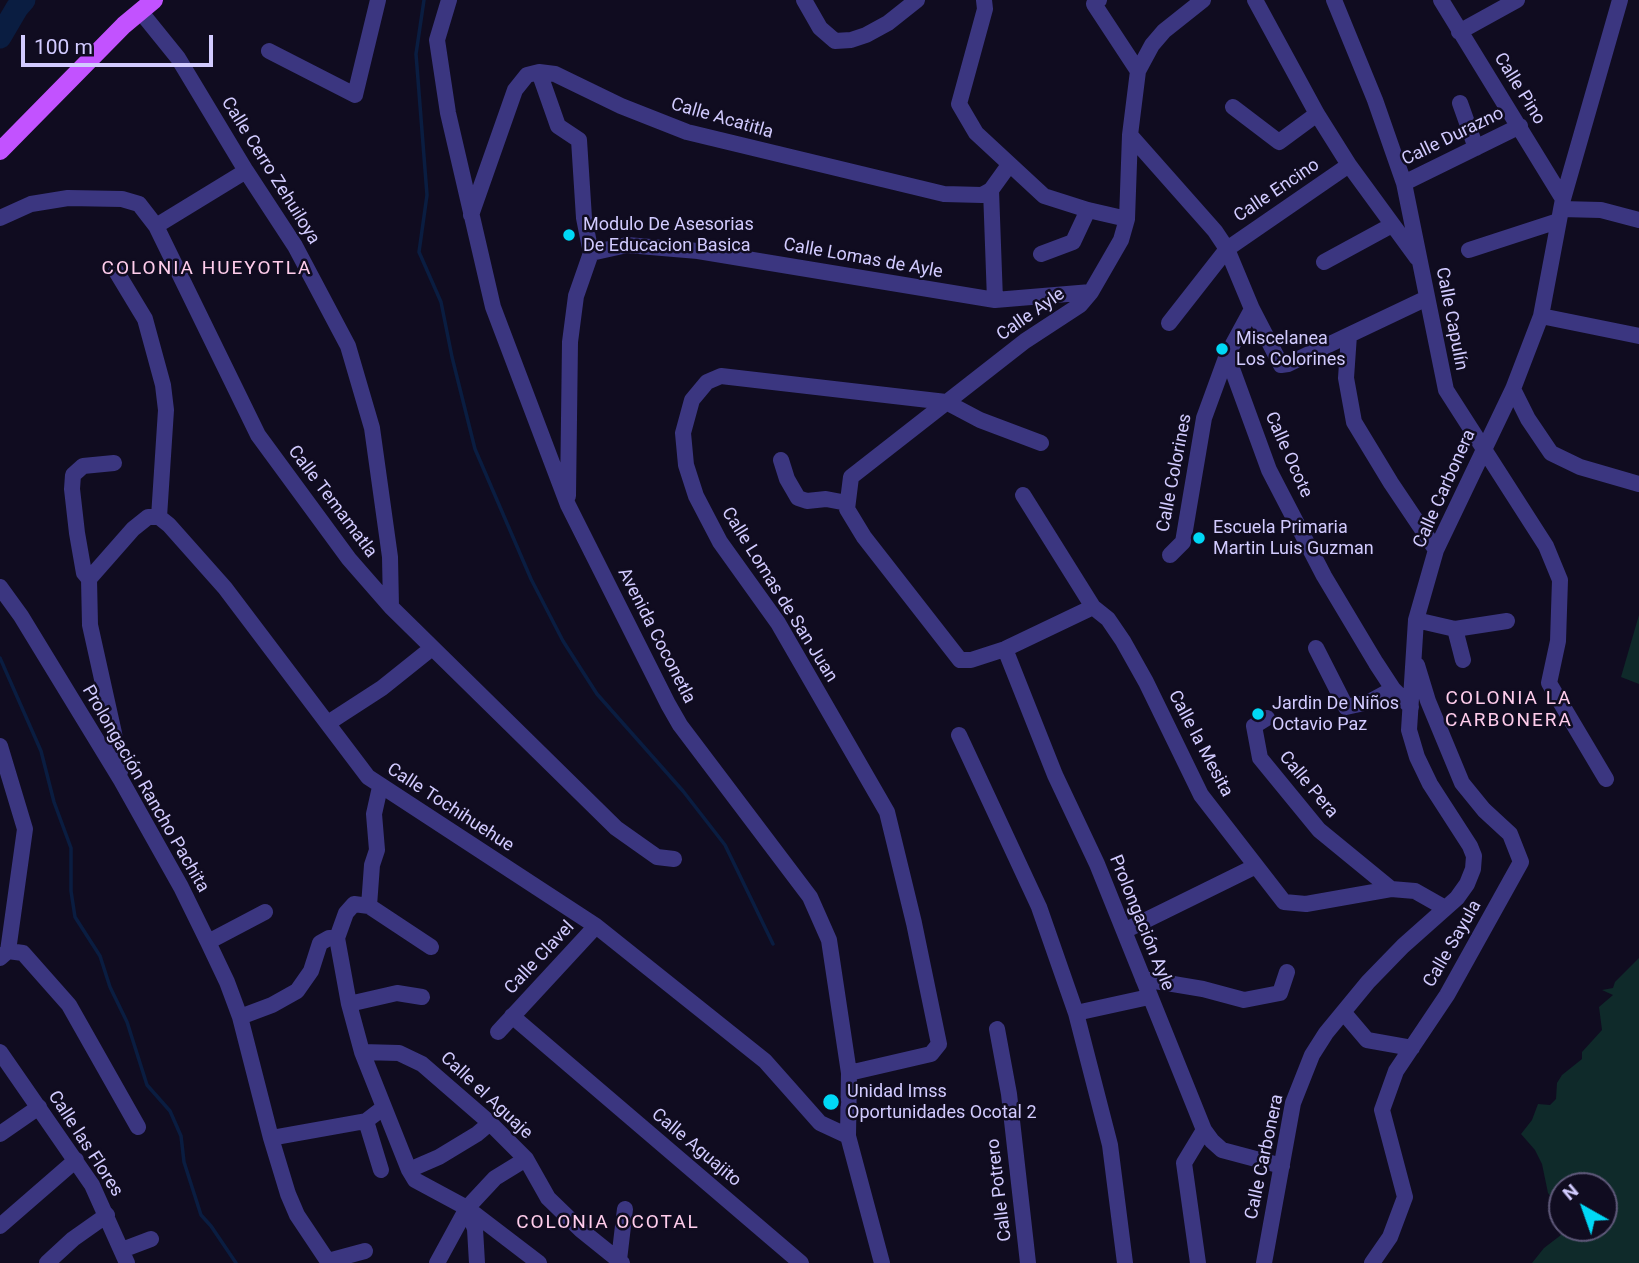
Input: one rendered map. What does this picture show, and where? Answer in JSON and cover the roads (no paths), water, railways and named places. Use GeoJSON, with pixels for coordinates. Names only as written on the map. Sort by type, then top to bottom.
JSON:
{"type":"FeatureCollection","features":[{"type":"Feature","properties":{"kind":"main road"},"geometry":{"type":"LineString","coordinates":[[0,151],[147,6]]}},
{"type":"Feature","properties":{"kind":"street"},"geometry":{"type":"LineString","coordinates":[[269,51],[355,95],[377,0]]}},
{"type":"Feature","properties":{"kind":"street","name":"Avenida Coconetla"},"geometry":{"type":"LineString","coordinates":[[449,0],[437,40],[448,113],[493,307],[568,505],[680,725],[810,897],[829,940],[849,1073],[848,1136],[882,1263]]}},
{"type":"Feature","properties":{"kind":"street"},"geometry":{"type":"LineString","coordinates":[[804,0],[820,28],[835,41],[866,35],[888,23],[917,0]]}},
{"type":"Feature","properties":{"kind":"street"},"geometry":{"type":"LineString","coordinates":[[984,0],[985,9],[959,104],[975,133],[1044,196],[1127,219]]}},
{"type":"Feature","properties":{"kind":"street","name":"Calle Ayle"},"geometry":{"type":"LineString","coordinates":[[847,503],[851,477],[1025,341],[1080,305],[1091,292],[1121,240],[1127,219],[1130,135],[1138,72],[1164,31],[1202,0]]}},
{"type":"Feature","properties":{"kind":"street"},"geometry":{"type":"LineString","coordinates":[[1255,0],[1317,114],[1349,165],[1420,263]]}},
{"type":"Feature","properties":{"kind":"street","name":"Calle Capulín"},"geometry":{"type":"LineString","coordinates":[[1334,0],[1375,100],[1404,183],[1446,390],[1546,546],[1560,580],[1558,641],[1549,683],[1606,779]]}},
{"type":"Feature","properties":{"kind":"street","name":"Calle Pino"},"geometry":{"type":"LineString","coordinates":[[1441,0],[1520,126],[1561,209]]}},
{"type":"Feature","properties":{"kind":"street"},"geometry":{"type":"LineString","coordinates":[[1460,32],[1517,0]]}},
{"type":"Feature","properties":{"kind":"street","name":"Calle Carbonera"},"geometry":{"type":"LineString","coordinates":[[1264,1263],[1293,1103],[1312,1055],[1326,1033],[1368,982],[1457,898],[1473,869],[1474,856],[1470,846],[1430,784],[1417,757],[1409,730],[1416,620],[1436,550],[1513,389],[1541,316],[1561,209],[1620,0]]}},
{"type":"Feature","properties":{"kind":"street"},"geometry":{"type":"LineString","coordinates":[[1097,2],[1138,72]]}},
{"type":"Feature","properties":{"kind":"street","name":"Calle Cerro Zehuiloya"},"geometry":{"type":"LineString","coordinates":[[147,6],[246,171],[295,246],[348,346],[372,428],[390,557],[391,607]]}},
{"type":"Feature","properties":{"kind":"street"},"geometry":{"type":"LineString","coordinates":[[471,215],[515,90],[527,75],[539,72],[558,126],[579,140],[584,218],[590,253],[576,296],[569,342],[568,505]]}},
{"type":"Feature","properties":{"kind":"street","name":"Calle Acatitla"},"geometry":{"type":"LineString","coordinates":[[539,72],[555,74],[621,106],[687,132],[944,194],[971,196],[982,195],[991,190]]}},
{"type":"Feature","properties":{"kind":"street"},"geometry":{"type":"LineString","coordinates":[[1460,103],[1476,148]]}},
{"type":"Feature","properties":{"kind":"street"},"geometry":{"type":"LineString","coordinates":[[1233,107],[1279,142],[1317,114]]}},
{"type":"Feature","properties":{"kind":"street","name":"Calle Durazno"},"geometry":{"type":"LineString","coordinates":[[1404,183],[1520,126]]}},
{"type":"Feature","properties":{"kind":"street"},"geometry":{"type":"LineString","coordinates":[[1130,135],[1215,231],[1227,249],[1252,309],[1281,365],[1427,298]]}},
{"type":"Feature","properties":{"kind":"street"},"geometry":{"type":"LineString","coordinates":[[991,190],[1009,165]]}},
{"type":"Feature","properties":{"kind":"street","name":"Calle Encino"},"geometry":{"type":"LineString","coordinates":[[1169,323],[1227,249],[1349,165]]}},
{"type":"Feature","properties":{"kind":"street"},"geometry":{"type":"LineString","coordinates":[[156,226],[246,171]]}},
{"type":"Feature","properties":{"kind":"street","name":"Calle Ayle"},"geometry":{"type":"LineString","coordinates":[[991,190],[995,300]]}},
{"type":"Feature","properties":{"kind":"street","name":"Calle Temamatla"},"geometry":{"type":"LineString","coordinates":[[0,218],[31,204],[56,200],[122,199],[139,204],[156,226],[258,435],[349,559],[391,607],[616,828],[657,857],[674,859]]}},
{"type":"Feature","properties":{"kind":"street"},"geometry":{"type":"LineString","coordinates":[[1469,250],[1561,209],[1601,210],[1639,220]]}},
{"type":"Feature","properties":{"kind":"street"},"geometry":{"type":"LineString","coordinates":[[1041,254],[1073,242],[1088,210]]}},
{"type":"Feature","properties":{"kind":"street"},"geometry":{"type":"LineString","coordinates":[[1324,262],[1392,225]]}},
{"type":"Feature","properties":{"kind":"street","name":"Calle Lomas de Ayle"},"geometry":{"type":"LineString","coordinates":[[590,253],[627,245],[698,251],[995,300],[1091,292]]}},
{"type":"Feature","properties":{"kind":"street"},"geometry":{"type":"LineString","coordinates":[[89,579],[133,529],[148,517],[159,517],[166,410],[163,386],[145,319],[117,271]]}},
{"type":"Feature","properties":{"kind":"street","name":"Calle Colorines"},"geometry":{"type":"LineString","coordinates":[[1170,555],[1183,542],[1205,418],[1227,355],[1252,309]]}},
{"type":"Feature","properties":{"kind":"street"},"geometry":{"type":"LineString","coordinates":[[1541,316],[1639,335]]}},
{"type":"Feature","properties":{"kind":"street"},"geometry":{"type":"LineString","coordinates":[[1349,335],[1346,378],[1354,422],[1436,550]]}},
{"type":"Feature","properties":{"kind":"street","name":"Calle Ocote"},"geometry":{"type":"LineString","coordinates":[[1227,355],[1269,470],[1324,576],[1393,689],[1411,708]]}},
{"type":"Feature","properties":{"kind":"street","name":"Calle Lomas de San Juan"},"geometry":{"type":"LineString","coordinates":[[849,1073],[930,1054],[939,1044],[914,923],[887,813],[778,623],[720,542],[696,496],[685,465],[683,433],[692,400],[707,382],[721,376],[946,402]]}},
{"type":"Feature","properties":{"kind":"street"},"geometry":{"type":"LineString","coordinates":[[1513,389],[1550,453],[1580,467],[1639,484]]}},
{"type":"Feature","properties":{"kind":"street"},"geometry":{"type":"LineString","coordinates":[[946,402],[980,420],[1041,443]]}},
{"type":"Feature","properties":{"kind":"street"},"geometry":{"type":"LineString","coordinates":[[781,460],[787,479],[798,498],[807,502],[826,499],[847,503],[847,509],[864,537],[960,660],[971,660],[1005,649],[1093,607]]}},
{"type":"Feature","properties":{"kind":"street"},"geometry":{"type":"LineString","coordinates":[[114,463],[83,466],[73,475],[72,489],[84,573],[89,579],[90,625],[114,733],[121,780]]}},
{"type":"Feature","properties":{"kind":"street","name":"Calle la Mesita"},"geometry":{"type":"LineString","coordinates":[[1023,495],[1093,607],[1108,619],[1123,641],[1201,795],[1284,902],[1306,904],[1391,889],[1415,891],[1445,908]]}},
{"type":"Feature","properties":{"kind":"street","name":"Calle Tochihuehue"},"geometry":{"type":"LineString","coordinates":[[159,517],[225,588],[368,777],[596,926],[765,1061],[820,1123],[848,1136]]}},
{"type":"Feature","properties":{"kind":"street","name":"Prolongación Rancho Pachita"},"geometry":{"type":"LineString","coordinates":[[1,588],[21,616],[121,780],[181,887],[208,942],[240,1017],[288,1194],[298,1215],[329,1262]]}},
{"type":"Feature","properties":{"kind":"street"},"geometry":{"type":"LineString","coordinates":[[1416,620],[1455,629],[1507,621]]}},
{"type":"Feature","properties":{"kind":"street"},"geometry":{"type":"LineString","coordinates":[[1455,629],[1463,660]]}},
{"type":"Feature","properties":{"kind":"street"},"geometry":{"type":"LineString","coordinates":[[328,723],[382,688],[432,648]]}},
{"type":"Feature","properties":{"kind":"street"},"geometry":{"type":"LineString","coordinates":[[1316,648],[1346,707],[1369,702],[1393,689]]}},
{"type":"Feature","properties":{"kind":"street","name":"Prolongación Ayle"},"geometry":{"type":"LineString","coordinates":[[1005,649],[1055,775],[1097,864],[1204,1130],[1222,1150],[1282,1166]]}},
{"type":"Feature","properties":{"kind":"street","name":"Calle Sayula"},"geometry":{"type":"LineString","coordinates":[[1372,1263],[1390,1237],[1405,1197],[1382,1110],[1395,1071],[1447,995],[1521,862],[1510,834],[1462,783],[1428,701],[1413,653]]}},
{"type":"Feature","properties":{"kind":"street","name":"Calle Pera"},"geometry":{"type":"LineString","coordinates":[[1267,718],[1254,726],[1260,758],[1319,830],[1391,889]]}},
{"type":"Feature","properties":{"kind":"street"},"geometry":{"type":"LineString","coordinates":[[958,735],[1039,907],[1076,1013],[1110,1145],[1125,1263]]}},
{"type":"Feature","properties":{"kind":"street"},"geometry":{"type":"LineString","coordinates":[[0,746],[25,829],[4,955],[23,953],[69,1005],[138,1127]]}},
{"type":"Feature","properties":{"kind":"street"},"geometry":{"type":"LineString","coordinates":[[369,906],[372,865],[377,850],[374,814],[380,787]]}},
{"type":"Feature","properties":{"kind":"street"},"geometry":{"type":"LineString","coordinates":[[1124,931],[1256,866]]}},
{"type":"Feature","properties":{"kind":"street"},"geometry":{"type":"LineString","coordinates":[[431,947],[369,906],[354,904],[346,913],[337,939],[349,1004],[362,1052],[415,1180],[467,1208],[539,1263]]}},
{"type":"Feature","properties":{"kind":"street"},"geometry":{"type":"LineString","coordinates":[[208,942],[265,912]]}},
{"type":"Feature","properties":{"kind":"street","name":"Calle Clavel"},"geometry":{"type":"LineString","coordinates":[[498,1032],[596,926]]}},
{"type":"Feature","properties":{"kind":"street"},"geometry":{"type":"LineString","coordinates":[[240,1017],[272,1005],[297,990],[311,971],[320,943],[329,938],[337,939]]}},
{"type":"Feature","properties":{"kind":"street"},"geometry":{"type":"LineString","coordinates":[[1143,979],[1203,989],[1244,1000],[1280,993],[1287,972]]}},
{"type":"Feature","properties":{"kind":"street"},"geometry":{"type":"LineString","coordinates":[[349,1004],[397,993],[422,997]]}},
{"type":"Feature","properties":{"kind":"street"},"geometry":{"type":"LineString","coordinates":[[1076,1013],[1149,997]]}},
{"type":"Feature","properties":{"kind":"street"},"geometry":{"type":"LineString","coordinates":[[1344,1013],[1367,1040],[1412,1048]]}},
{"type":"Feature","properties":{"kind":"street","name":"Calle Aguajito"},"geometry":{"type":"LineString","coordinates":[[512,1016],[800,1263]]}},
{"type":"Feature","properties":{"kind":"street","name":"Calle Potrero"},"geometry":{"type":"LineString","coordinates":[[997,1029],[1009,1094],[1028,1263]]}},
{"type":"Feature","properties":{"kind":"street","name":"Calle las Flores"},"geometry":{"type":"LineString","coordinates":[[0,1052],[76,1160],[107,1215],[124,1256]]}},
{"type":"Feature","properties":{"kind":"street","name":"Calle el Aguaje"},"geometry":{"type":"LineString","coordinates":[[362,1052],[399,1053],[422,1063],[490,1122],[526,1159],[548,1198],[581,1230],[621,1262]]}},
{"type":"Feature","properties":{"kind":"street"},"geometry":{"type":"LineString","coordinates":[[0,1134],[39,1107]]}},
{"type":"Feature","properties":{"kind":"street"},"geometry":{"type":"LineString","coordinates":[[271,1138],[366,1121],[383,1108]]}},
{"type":"Feature","properties":{"kind":"street"},"geometry":{"type":"LineString","coordinates":[[366,1121],[381,1170]]}},
{"type":"Feature","properties":{"kind":"street"},"geometry":{"type":"LineString","coordinates":[[409,1170],[439,1157],[477,1134],[490,1122]]}},
{"type":"Feature","properties":{"kind":"street"},"geometry":{"type":"LineString","coordinates":[[1198,1263],[1184,1163],[1204,1130]]}},
{"type":"Feature","properties":{"kind":"street"},"geometry":{"type":"LineString","coordinates":[[438,1263],[467,1208],[495,1178],[526,1159]]}},
{"type":"Feature","properties":{"kind":"street"},"geometry":{"type":"LineString","coordinates":[[0,1226],[76,1160]]}},
{"type":"Feature","properties":{"kind":"street"},"geometry":{"type":"LineString","coordinates":[[467,1208],[475,1229],[477,1263]]}},
{"type":"Feature","properties":{"kind":"street"},"geometry":{"type":"LineString","coordinates":[[621,1262],[625,1209]]}},
{"type":"Feature","properties":{"kind":"street"},"geometry":{"type":"LineString","coordinates":[[48,1262],[73,1239],[107,1215]]}},
{"type":"Feature","properties":{"kind":"street"},"geometry":{"type":"LineString","coordinates":[[124,1256],[151,1239]]}},
{"type":"Feature","properties":{"kind":"street"},"geometry":{"type":"LineString","coordinates":[[329,1262],[365,1251]]}},
{"type":"Feature","properties":{"kind":"waterway"},"geometry":{"type":"LineString","coordinates":[[0,37],[24,0]]}},
{"type":"Feature","properties":{"kind":"waterway"},"geometry":{"type":"LineString","coordinates":[[424,0],[416,54],[427,195],[419,252],[441,302],[475,449],[531,579],[563,641],[597,694],[683,791],[725,845],[773,944]]}},
{"type":"Feature","properties":{"kind":"waterway"},"geometry":{"type":"LineString","coordinates":[[0,658],[41,751],[54,802],[71,848],[71,891],[75,917],[100,956],[110,987],[127,1022],[147,1085],[170,1111],[181,1136],[184,1162],[201,1215],[236,1263]]}},
{"type":"Feature","properties":{"kind":"place","name":"Modulo De Asesorias De Educacion Basica"},"geometry":{"type":"Point","coordinates":[569,235]}},
{"type":"Feature","properties":{"kind":"place","name":"Miscelanea Los Colorines"},"geometry":{"type":"Point","coordinates":[1222,349]}},
{"type":"Feature","properties":{"kind":"place","name":"Escuela Primaria Martin Luis Guzman"},"geometry":{"type":"Point","coordinates":[1199,538]}},
{"type":"Feature","properties":{"kind":"place","name":"Jardin De Niños Octavio Paz"},"geometry":{"type":"Point","coordinates":[1258,714]}},
{"type":"Feature","properties":{"kind":"place","name":"Unidad Imss Oportunidades Ocotal 2"},"geometry":{"type":"Point","coordinates":[831,1102]}},
{"type":"Feature","properties":{"kind":"district","name":"COLONIA HUEYOTLA"},"geometry":{"type":"Point","coordinates":[207,269]}},
{"type":"Feature","properties":{"kind":"district","name":"COLONIA LA CARBONERA"},"geometry":{"type":"Point","coordinates":[1509,710]}},
{"type":"Feature","properties":{"kind":"district","name":"COLONIA OCOTAL"},"geometry":{"type":"Point","coordinates":[608,1223]}}]}
